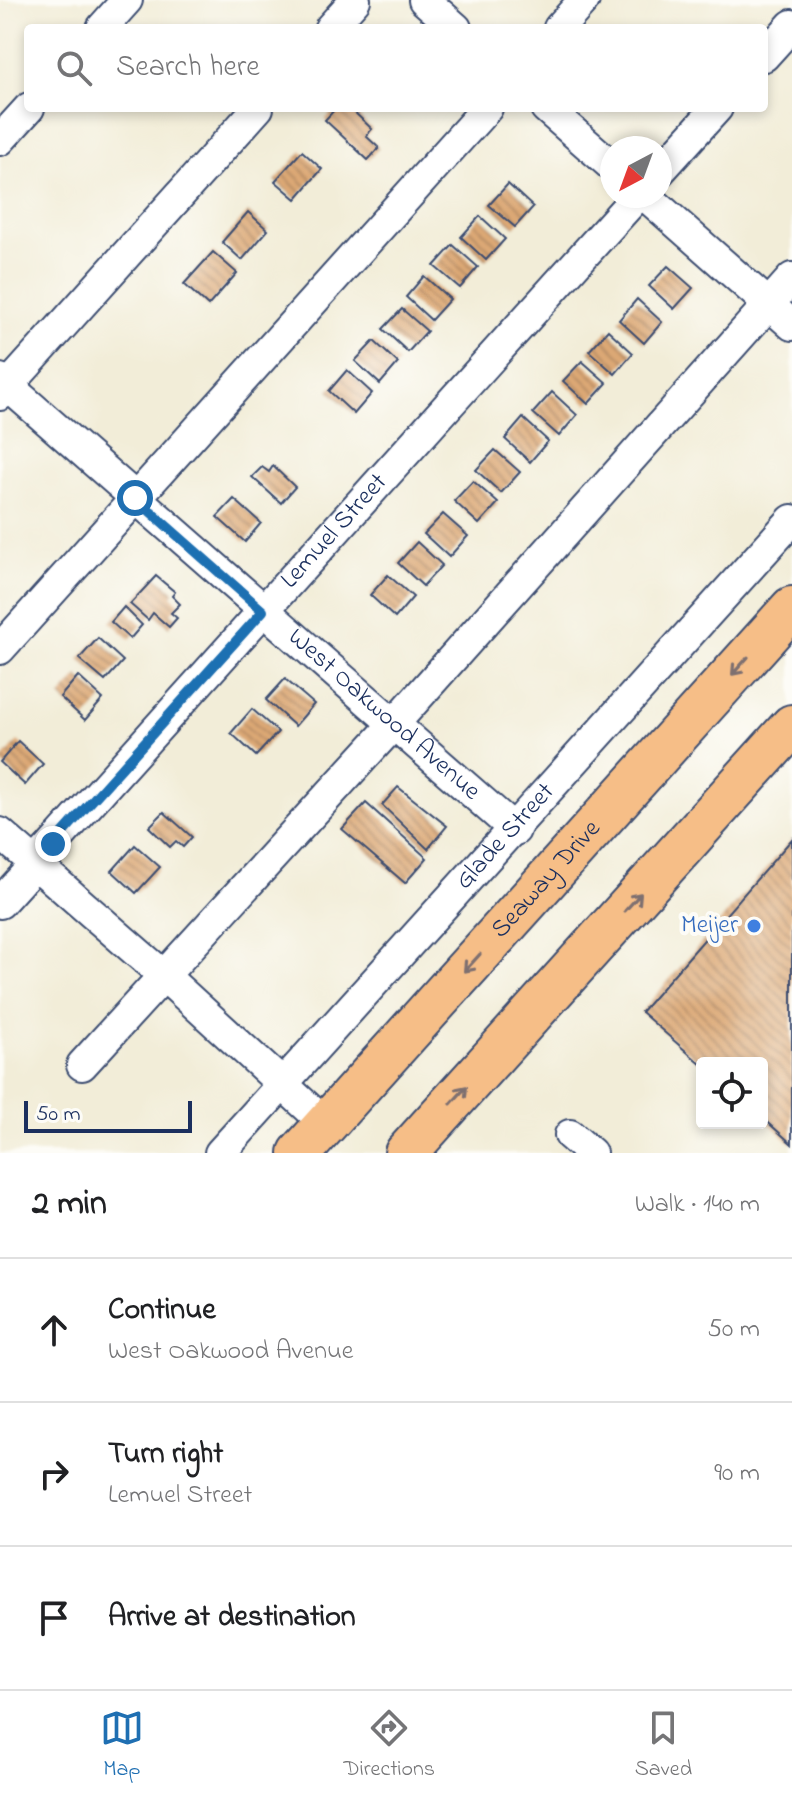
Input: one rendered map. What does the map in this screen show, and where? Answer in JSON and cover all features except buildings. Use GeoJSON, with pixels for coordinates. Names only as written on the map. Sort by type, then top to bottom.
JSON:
{"type":"FeatureCollection","features":[{"type":"Feature","properties":{"kind":"highway","name":"Seaway Drive"},"geometry":{"type":"LineString","coordinates":[[313,1138],[792,608]]}},
{"type":"Feature","properties":{"kind":"highway"},"geometry":{"type":"LineString","coordinates":[[406,1153],[792,726]]}},
{"type":"Feature","properties":{"kind":"street"},"geometry":{"type":"LineString","coordinates":[[106,24],[127,0]]}},
{"type":"Feature","properties":{"kind":"street"},"geometry":{"type":"LineString","coordinates":[[334,24],[355,0]]}},
{"type":"Feature","properties":{"kind":"street"},"geometry":{"type":"LineString","coordinates":[[424,0],[451,24]]}},
{"type":"Feature","properties":{"kind":"street"},"geometry":{"type":"LineString","coordinates":[[563,24],[584,0]]}},
{"type":"Feature","properties":{"kind":"street"},"geometry":{"type":"LineString","coordinates":[[768,52],[792,25]]}},
{"type":"Feature","properties":{"kind":"street"},"geometry":{"type":"LineString","coordinates":[[0,140],[25,112]]}},
{"type":"Feature","properties":{"kind":"street"},"geometry":{"type":"LineString","coordinates":[[3,387],[254,112]]}},
{"type":"Feature","properties":{"kind":"street"},"geometry":{"type":"LineString","coordinates":[[0,649],[483,112]]}},
{"type":"Feature","properties":{"kind":"street"},"geometry":{"type":"LineString","coordinates":[[551,112],[600,155]]}},
{"type":"Feature","properties":{"kind":"street"},"geometry":{"type":"LineString","coordinates":[[672,158],[713,112]]}},
{"type":"Feature","properties":{"kind":"street","name":"Lemuel Street"},"geometry":{"type":"LineString","coordinates":[[0,903],[626,208]]}},
{"type":"Feature","properties":{"kind":"street"},"geometry":{"type":"LineString","coordinates":[[660,208],[792,325]]}},
{"type":"Feature","properties":{"kind":"street"},"geometry":{"type":"LineString","coordinates":[[82,1065],[393,725],[792,278]]}},
{"type":"Feature","properties":{"kind":"street","name":"West Oakwood Avenue"},"geometry":{"type":"LineString","coordinates":[[3,387],[135,498],[515,830]]}},
{"type":"Feature","properties":{"kind":"street","name":"Glade Street"},"geometry":{"type":"LineString","coordinates":[[220,1153],[792,520]]}},
{"type":"Feature","properties":{"kind":"street"},"geometry":{"type":"LineString","coordinates":[[0,833],[281,1083],[313,1138]]}},
{"type":"Feature","properties":{"kind":"place","name":"Meijer"},"geometry":{"type":"Point","coordinates":[754,926]}},
{"type":"Feature","properties":{"kind":"route"},"geometry":{"type":"LineString","coordinates":[[53,844],[263,611],[135,498]]}}]}
